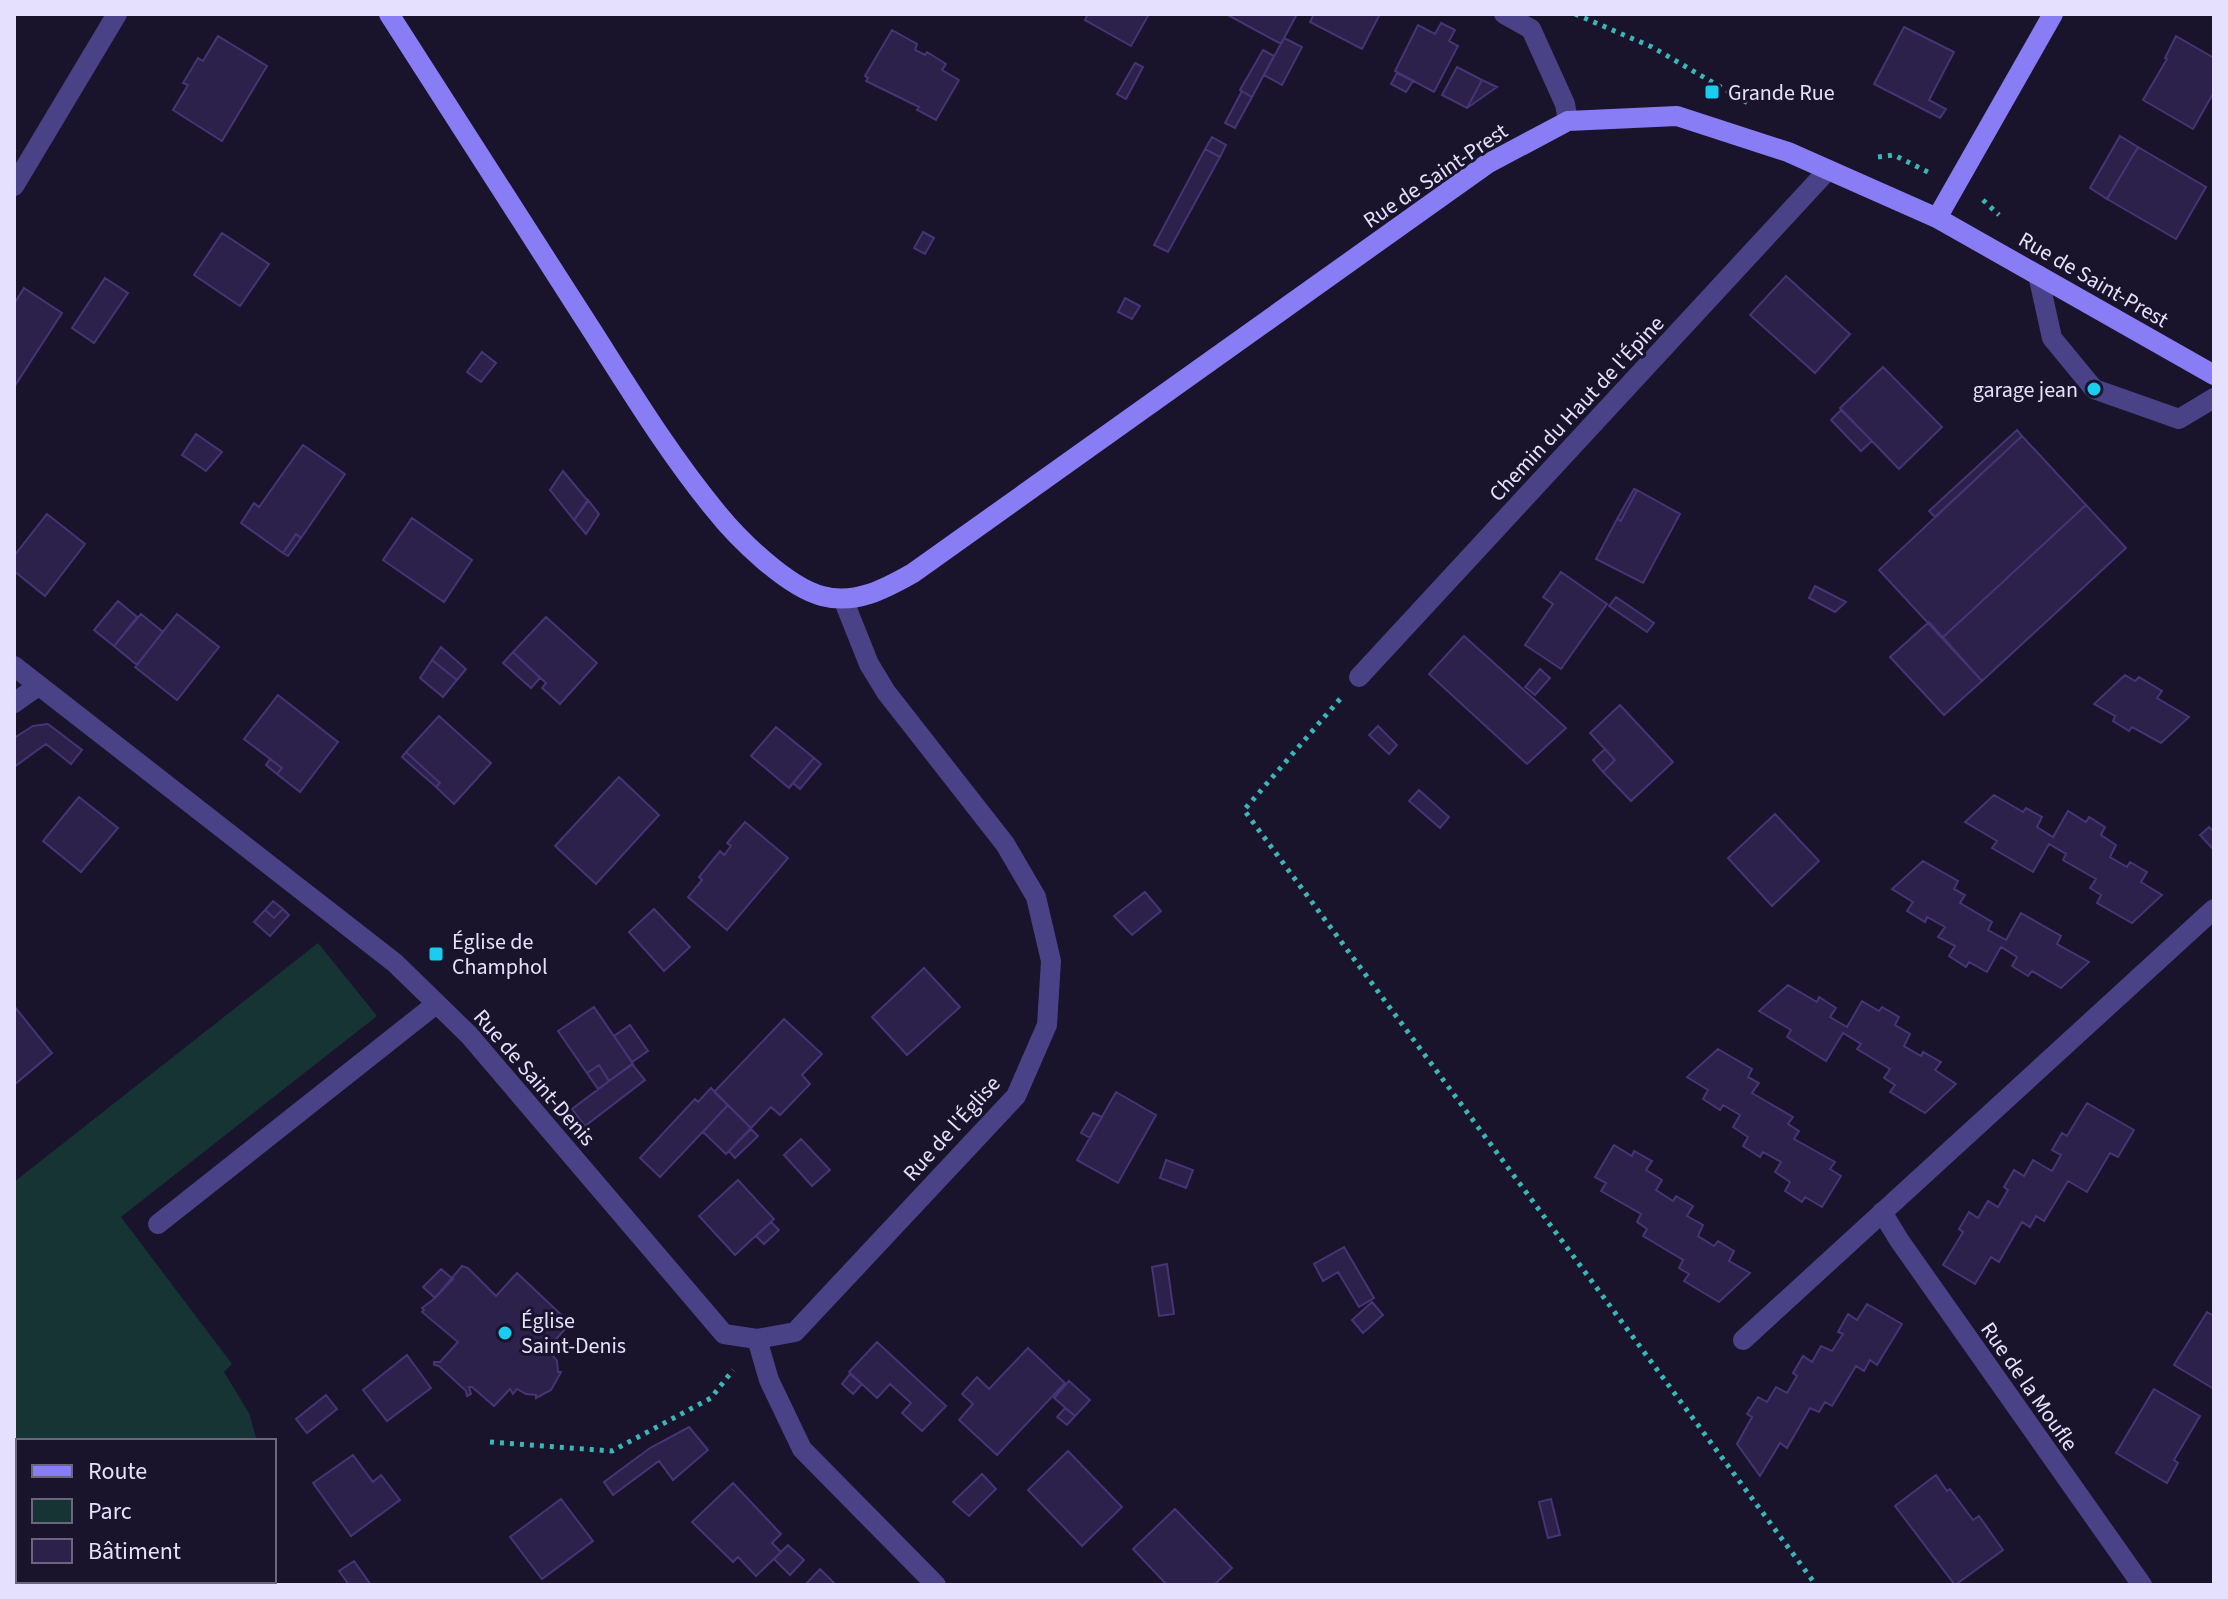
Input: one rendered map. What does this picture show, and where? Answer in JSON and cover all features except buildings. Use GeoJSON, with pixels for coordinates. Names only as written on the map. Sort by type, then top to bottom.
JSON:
{"type":"FeatureCollection","features":[{"type":"Feature","properties":{"kind":"main road"},"geometry":{"type":"LineString","coordinates":[[389,14],[653,425],[715,511],[761,559],[820,596],[843,599]]}},
{"type":"Feature","properties":{"kind":"main road"},"geometry":{"type":"LineString","coordinates":[[1937,218],[2053,14]]}},
{"type":"Feature","properties":{"kind":"main road","name":"Rue de Saint-Prest"},"geometry":{"type":"LineString","coordinates":[[843,599],[888,588],[913,573],[1487,164],[1568,121],[1677,116],[1788,152],[1937,218],[2214,375]]}},
{"type":"Feature","properties":{"kind":"street"},"geometry":{"type":"LineString","coordinates":[[14,186],[117,14]]}},
{"type":"Feature","properties":{"kind":"street"},"geometry":{"type":"LineString","coordinates":[[1504,14],[1531,29],[1565,104],[1568,121]]}},
{"type":"Feature","properties":{"kind":"street","name":"Chemin du Haut de l'Épine"},"geometry":{"type":"LineString","coordinates":[[1359,677],[1828,170]]}},
{"type":"Feature","properties":{"kind":"street"},"geometry":{"type":"LineString","coordinates":[[2038,275],[2052,338],[2094,389],[2179,419],[2214,398]]}},
{"type":"Feature","properties":{"kind":"street","name":"Rue de l'Église"},"geometry":{"type":"LineString","coordinates":[[757,1339],[795,1332],[1016,1096],[1047,1025],[1051,961],[1036,897],[1005,844],[886,692],[869,664],[843,599]]}},
{"type":"Feature","properties":{"kind":"street","name":"Rue de Saint-Denis"},"geometry":{"type":"LineString","coordinates":[[14,666],[395,963],[479,1047],[724,1334],[757,1339]]}},
{"type":"Feature","properties":{"kind":"street"},"geometry":{"type":"LineString","coordinates":[[14,703],[38,686]]}},
{"type":"Feature","properties":{"kind":"street"},"geometry":{"type":"LineString","coordinates":[[1743,1340],[2214,909]]}},
{"type":"Feature","properties":{"kind":"street"},"geometry":{"type":"LineString","coordinates":[[158,1224],[436,1004]]}},
{"type":"Feature","properties":{"kind":"street","name":"Rue de la Moufle"},"geometry":{"type":"LineString","coordinates":[[1882,1212],[2142,1585]]}},
{"type":"Feature","properties":{"kind":"street"},"geometry":{"type":"LineString","coordinates":[[757,1339],[769,1380],[802,1449],[936,1585]]}},
{"type":"Feature","properties":{"kind":"path"},"geometry":{"type":"LineString","coordinates":[[1359,677],[1244,810],[1816,1585]]}},
{"type":"Feature","properties":{"kind":"path"},"geometry":{"type":"LineString","coordinates":[[490,1442],[612,1451],[711,1398],[757,1339]]}},
{"type":"Feature","properties":{"kind":"green space"},"geometry":{"type":"Polygon","coordinates":[[[318,943],[377,1016],[121,1217],[232,1364],[224,1372],[249,1413],[256,1439],[16,1439],[16,1583],[193,1583],[190,1585],[14,1585],[14,1182],[318,943]]]}},
{"type":"Feature","properties":{"kind":"place","name":"Grande Rue"},"geometry":{"type":"Point","coordinates":[1712,92]}},
{"type":"Feature","properties":{"kind":"place","name":"garage jean"},"geometry":{"type":"Point","coordinates":[2094,389]}},
{"type":"Feature","properties":{"kind":"place","name":"Église de Champhol"},"geometry":{"type":"Point","coordinates":[436,954]}},
{"type":"Feature","properties":{"kind":"place","name":"Église Saint-Denis"},"geometry":{"type":"Point","coordinates":[505,1333]}}]}
